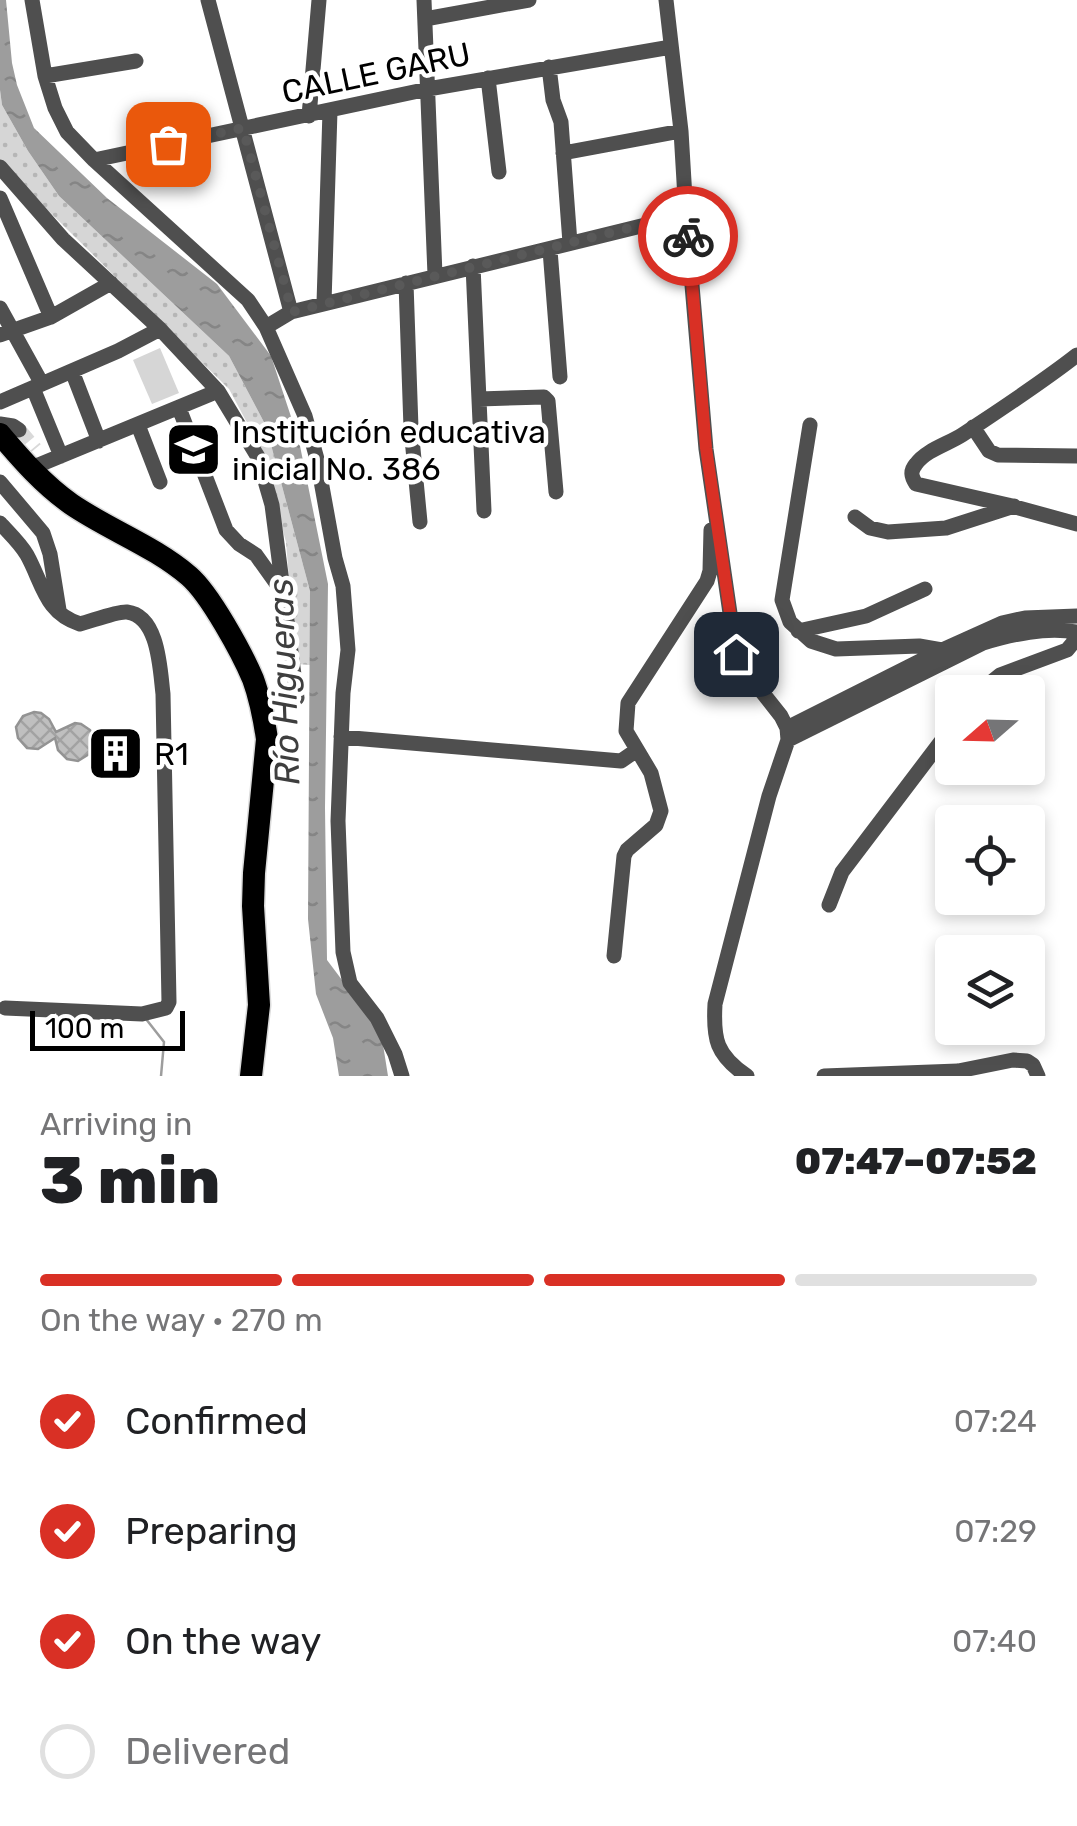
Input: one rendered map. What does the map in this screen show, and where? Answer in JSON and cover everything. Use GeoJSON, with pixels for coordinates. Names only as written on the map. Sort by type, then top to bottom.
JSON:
{"type":"FeatureCollection","features":[{"type":"Feature","properties":{"kind":"highway"},"geometry":{"type":"LineString","coordinates":[[10,432],[70,503],[191,577],[253,679],[266,739],[254,862],[259,1005],[251,1076]]}},
{"type":"Feature","properties":{"kind":"street"},"geometry":{"type":"LineString","coordinates":[[32,0],[46,76],[68,132],[248,300],[266,327],[305,416],[343,586],[347,634],[338,821],[343,952],[350,983],[376,1018],[402,1076]]}},
{"type":"Feature","properties":{"kind":"street"},"geometry":{"type":"LineString","coordinates":[[208,0],[292,312]]}},
{"type":"Feature","properties":{"kind":"street"},"geometry":{"type":"LineString","coordinates":[[309,116],[319,0]]}},
{"type":"Feature","properties":{"kind":"street"},"geometry":{"type":"LineString","coordinates":[[424,0],[435,275]]}},
{"type":"Feature","properties":{"kind":"street"},"geometry":{"type":"LineString","coordinates":[[425,19],[530,0]]}},
{"type":"Feature","properties":{"kind":"street"},"geometry":{"type":"LineString","coordinates":[[666,0],[682,131],[713,502],[736,654],[781,716],[788,734],[714,1004],[714,1034],[721,1053],[739,1073]]}},
{"type":"Feature","properties":{"kind":"street","name":"CALLE GARU"},"geometry":{"type":"LineString","coordinates":[[94,160],[428,89],[671,48]]}},
{"type":"Feature","properties":{"kind":"street"},"geometry":{"type":"LineString","coordinates":[[46,76],[136,61]]}},
{"type":"Feature","properties":{"kind":"street"},"geometry":{"type":"LineString","coordinates":[[548,67],[561,122],[570,243]]}},
{"type":"Feature","properties":{"kind":"street"},"geometry":{"type":"LineString","coordinates":[[488,78],[499,172]]}},
{"type":"Feature","properties":{"kind":"street"},"geometry":{"type":"LineString","coordinates":[[324,303],[330,111]]}},
{"type":"Feature","properties":{"kind":"street"},"geometry":{"type":"LineString","coordinates":[[563,153],[682,131]]}},
{"type":"Feature","properties":{"kind":"street"},"geometry":{"type":"LineString","coordinates":[[0,167],[63,239],[160,329],[218,392],[258,457],[272,505],[298,698]]}},
{"type":"Feature","properties":{"kind":"street"},"geometry":{"type":"LineString","coordinates":[[0,198],[50,316]]}},
{"type":"Feature","properties":{"kind":"street"},"geometry":{"type":"LineString","coordinates":[[11,222],[33,206]]}},
{"type":"Feature","properties":{"kind":"street"},"geometry":{"type":"LineString","coordinates":[[266,327],[292,312],[324,303],[686,214]]}},
{"type":"Feature","properties":{"kind":"street"},"geometry":{"type":"LineString","coordinates":[[550,250],[560,377]]}},
{"type":"Feature","properties":{"kind":"street"},"geometry":{"type":"LineString","coordinates":[[472,266],[484,511]]}},
{"type":"Feature","properties":{"kind":"street"},"geometry":{"type":"LineString","coordinates":[[406,283],[411,428],[420,522]]}},
{"type":"Feature","properties":{"kind":"street"},"geometry":{"type":"LineString","coordinates":[[7,333],[111,284]]}},
{"type":"Feature","properties":{"kind":"street"},"geometry":{"type":"LineString","coordinates":[[0,308],[7,333],[38,386],[61,456]]}},
{"type":"Feature","properties":{"kind":"street"},"geometry":{"type":"LineString","coordinates":[[0,402],[160,329]]}},
{"type":"Feature","properties":{"kind":"street"},"geometry":{"type":"LineString","coordinates":[[1077,355],[1042,383],[922,458],[913,466],[911,475],[916,484],[1077,524]]}},
{"type":"Feature","properties":{"kind":"street"},"geometry":{"type":"LineString","coordinates":[[72,371],[99,441]]}},
{"type":"Feature","properties":{"kind":"street"},"geometry":{"type":"LineString","coordinates":[[32,459],[61,456],[218,392]]}},
{"type":"Feature","properties":{"kind":"street"},"geometry":{"type":"LineString","coordinates":[[479,399],[548,401],[556,492]]}},
{"type":"Feature","properties":{"kind":"street"},"geometry":{"type":"LineString","coordinates":[[179,408],[226,530],[238,544],[256,555],[284,594]]}},
{"type":"Feature","properties":{"kind":"street"},"geometry":{"type":"LineString","coordinates":[[0,424],[13,426],[10,432]]}},
{"type":"Feature","properties":{"kind":"street"},"geometry":{"type":"LineString","coordinates":[[138,424],[160,482]]}},
{"type":"Feature","properties":{"kind":"street"},"geometry":{"type":"LineString","coordinates":[[810,425],[782,600],[790,622],[811,641],[836,648],[919,646],[942,650]]}},
{"type":"Feature","properties":{"kind":"street"},"geometry":{"type":"LineString","coordinates":[[972,427],[989,450],[998,455],[1077,456]]}},
{"type":"Feature","properties":{"kind":"street"},"geometry":{"type":"LineString","coordinates":[[0,482],[43,533],[60,614]]}},
{"type":"Feature","properties":{"kind":"street"},"geometry":{"type":"LineString","coordinates":[[614,956],[624,856],[656,825],[661,811],[651,774],[626,731],[628,703],[707,581],[713,502]]}},
{"type":"Feature","properties":{"kind":"street"},"geometry":{"type":"LineString","coordinates":[[855,517],[870,528],[888,532],[946,528],[1014,506]]}},
{"type":"Feature","properties":{"kind":"street"},"geometry":{"type":"LineString","coordinates":[[0,523],[25,552],[51,606],[60,614],[80,624],[125,612],[140,618],[158,650],[163,694],[169,1002],[166,1008],[142,1014],[5,1008]]}},
{"type":"Feature","properties":{"kind":"street"},"geometry":{"type":"LineString","coordinates":[[256,555],[278,548]]}},
{"type":"Feature","properties":{"kind":"street"},"geometry":{"type":"LineString","coordinates":[[798,631],[866,616],[925,589]]}},
{"type":"Feature","properties":{"kind":"street"},"geometry":{"type":"LineString","coordinates":[[788,734],[942,650],[1002,623],[1077,616]]}},
{"type":"Feature","properties":{"kind":"street"},"geometry":{"type":"LineString","coordinates":[[788,734],[983,644],[1016,634],[1076,632],[1068,650],[1000,675]]}},
{"type":"Feature","properties":{"kind":"street"},"geometry":{"type":"LineString","coordinates":[[341,738],[621,761],[637,750]]}},
{"type":"Feature","properties":{"kind":"street"},"geometry":{"type":"LineString","coordinates":[[829,905],[842,872],[935,749]]}},
{"type":"Feature","properties":{"kind":"street"},"geometry":{"type":"LineString","coordinates":[[824,1076],[958,1072],[1014,1060],[1027,1061],[1038,1076]]}},
{"type":"Feature","properties":{"kind":"shaded area"},"geometry":{"type":"Polygon","coordinates":[[[0,90],[2,105],[59,196],[229,356],[266,426],[310,591],[310,665],[296,664],[286,542],[260,447],[229,389],[0,163],[0,90]]]}},
{"type":"Feature","properties":{"kind":"shaded area"},"geometry":{"type":"Polygon","coordinates":[[[160,348],[179,393],[152,404],[133,360],[160,348]]]}},
{"type":"Feature","properties":{"kind":"water"},"geometry":{"type":"Polygon","coordinates":[[[0,0],[6,0],[12,63],[34,128],[107,198],[217,284],[271,356],[299,441],[328,584],[327,960],[381,1032],[388,1076],[339,1076],[333,1038],[316,994],[308,919],[310,591],[266,426],[229,356],[59,196],[28,151],[2,105],[0,0]]]}},
{"type":"Feature","properties":{"kind":"building"},"geometry":{"type":"Polygon","coordinates":[[[34,712],[49,719],[56,732],[75,723],[90,730],[97,744],[114,736],[124,739],[133,749],[131,764],[124,772],[111,774],[101,769],[94,751],[78,761],[67,759],[58,750],[55,738],[38,749],[27,748],[18,738],[16,727],[23,716],[34,712]]]}},
{"type":"Feature","properties":{"kind":"waterway"},"geometry":{"type":"LineString","coordinates":[[146,1019],[164,1042],[161,1076]]}},
{"type":"Feature","properties":{"kind":"tunnel"},"geometry":{"type":"LineString","coordinates":[[19,430],[35,449]]}},
{"type":"Feature","properties":{"kind":"way so far"},"geometry":{"type":"LineString","coordinates":[[168,144],[243,128],[292,312],[686,214],[688,236]]}},
{"type":"Feature","properties":{"kind":"place","name":"Institución educativa inicial No. 386"},"geometry":{"type":"Point","coordinates":[193,450]}},
{"type":"Feature","properties":{"kind":"place","name":"R1"},"geometry":{"type":"Point","coordinates":[115,754]}},
{"type":"Feature","properties":{"kind":"route"},"geometry":{"type":"LineString","coordinates":[[688,236],[706,448],[736,654]]}},
{"type":"Feature","properties":{"kind":"water label","name":"Río Higueras"},"geometry":{"type":"Point","coordinates":[284,682]}}]}
